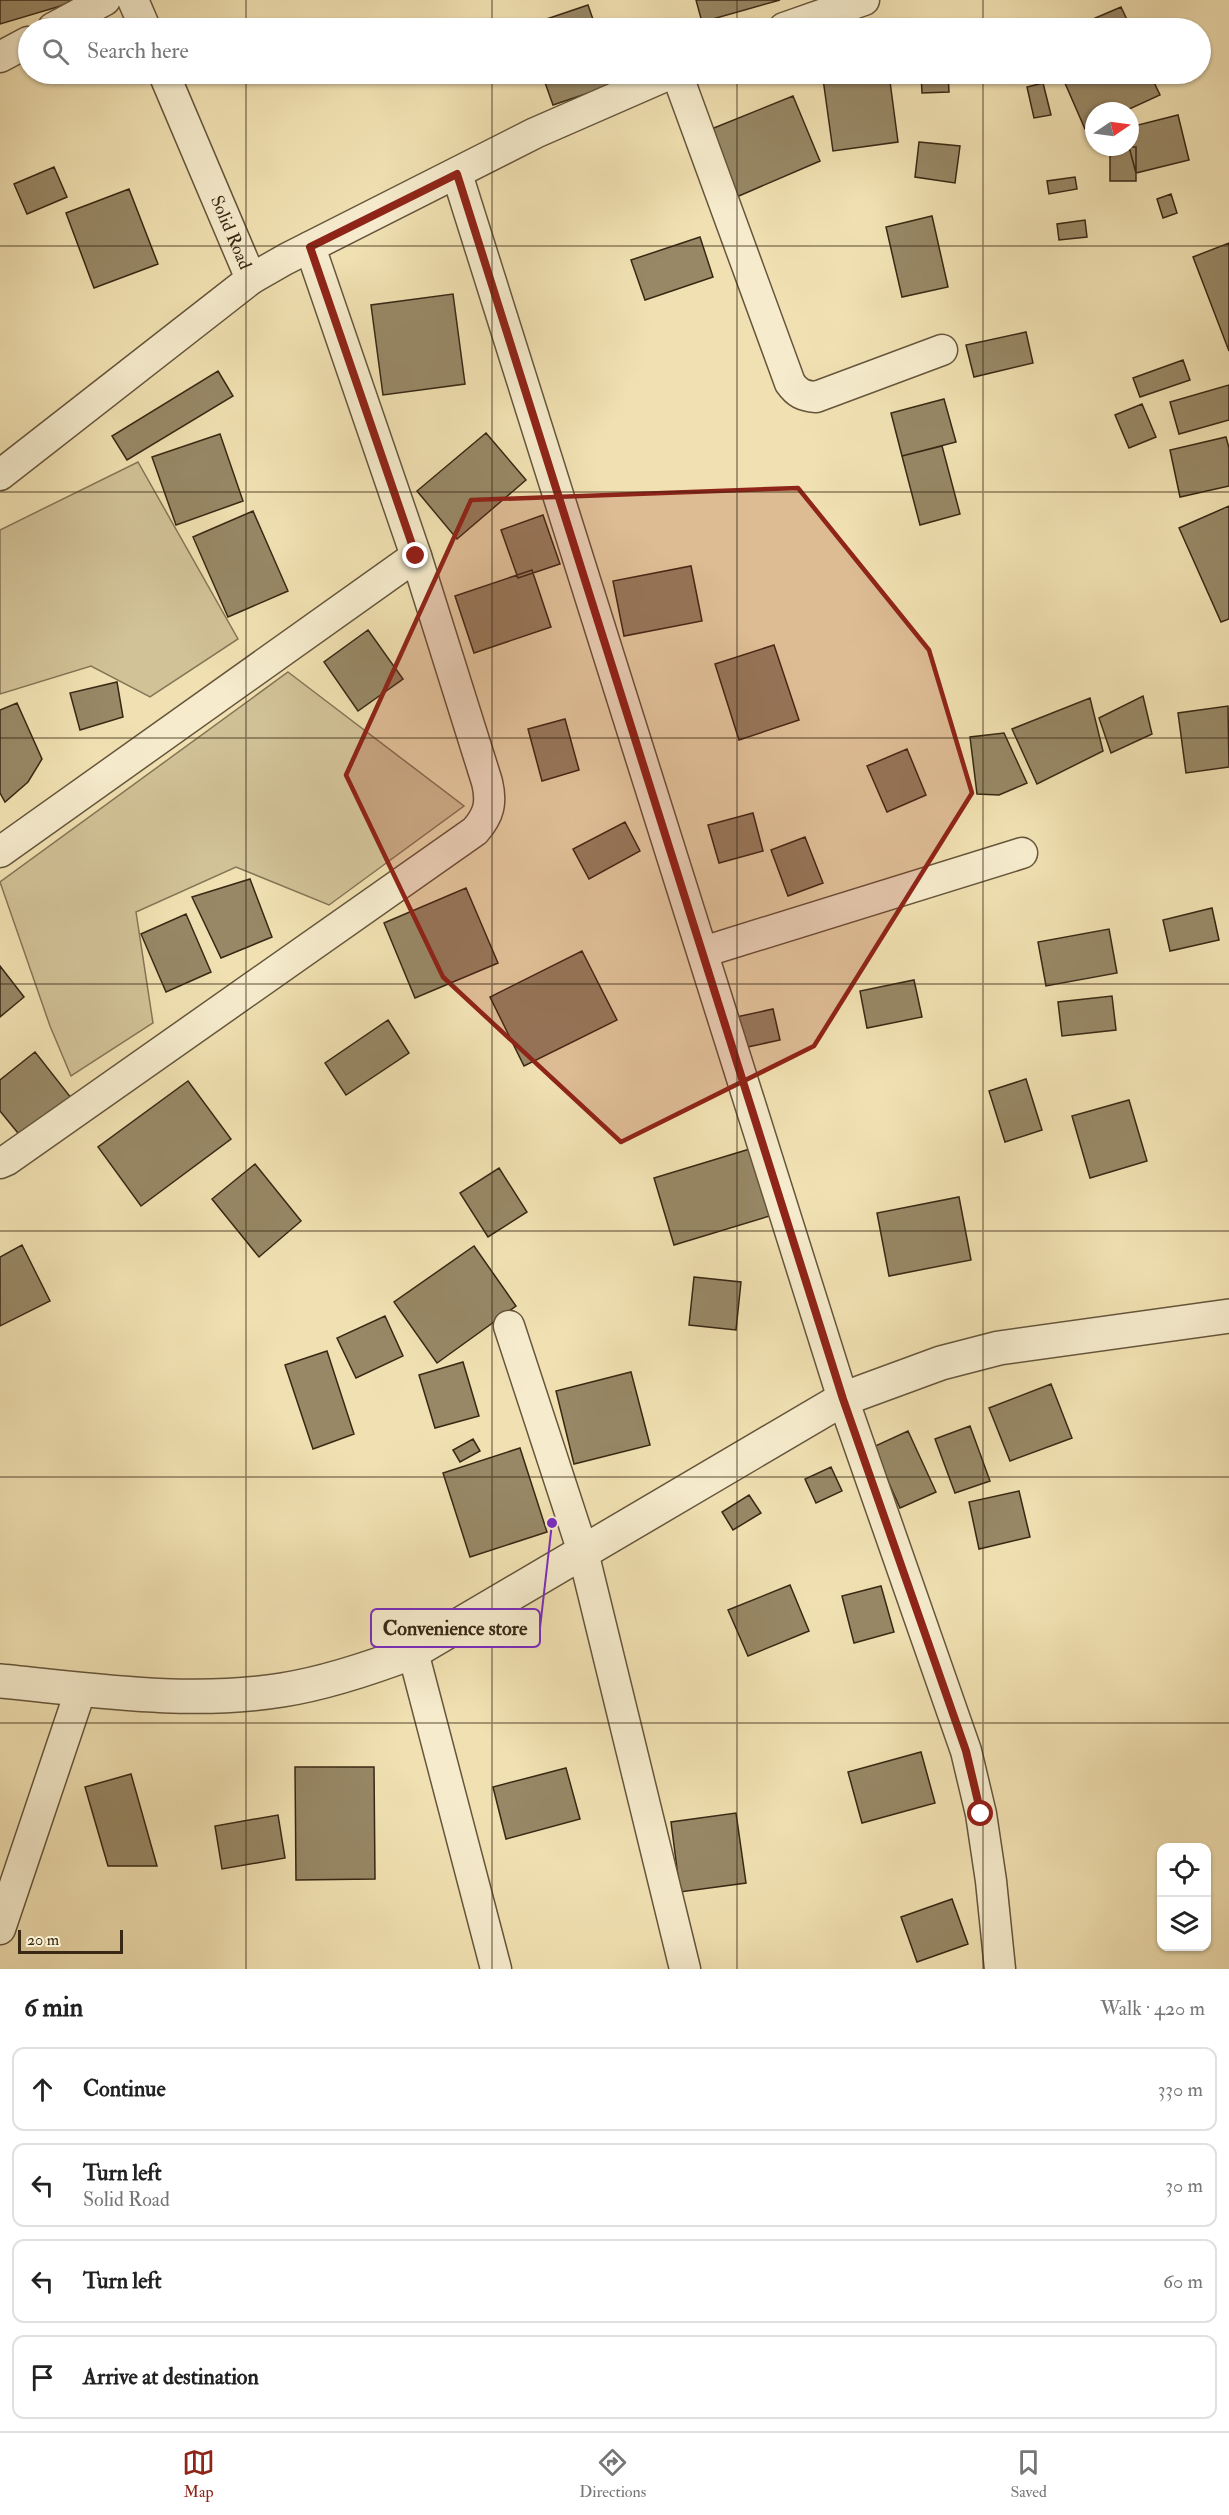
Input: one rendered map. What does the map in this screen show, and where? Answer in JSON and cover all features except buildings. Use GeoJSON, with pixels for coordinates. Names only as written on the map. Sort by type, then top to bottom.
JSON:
{"type":"FeatureCollection","features":[{"type":"Feature","properties":{"kind":"street"},"geometry":{"type":"LineString","coordinates":[[72,18],[105,0]]}},
{"type":"Feature","properties":{"kind":"street"},"geometry":{"type":"LineString","coordinates":[[133,0],[141,18]]}},
{"type":"Feature","properties":{"kind":"street"},"geometry":{"type":"LineString","coordinates":[[813,18],[864,0]]}},
{"type":"Feature","properties":{"kind":"street"},"geometry":{"type":"LineString","coordinates":[[0,57],[18,47]]}},
{"type":"Feature","properties":{"kind":"street","name":"Solid Road"},"geometry":{"type":"LineString","coordinates":[[168,84],[251,279],[535,133],[647,84]]}},
{"type":"Feature","properties":{"kind":"street"},"geometry":{"type":"LineString","coordinates":[[681,84],[789,382],[796,392],[805,397],[816,397],[942,350]]}},
{"type":"Feature","properties":{"kind":"street"},"geometry":{"type":"LineString","coordinates":[[457,174],[843,1399],[966,1751],[986,1847],[1000,1969]]}},
{"type":"Feature","properties":{"kind":"street"},"geometry":{"type":"LineString","coordinates":[[0,1163],[475,831],[486,820],[490,797],[487,782],[416,556],[310,247]]}},
{"type":"Feature","properties":{"kind":"street"},"geometry":{"type":"LineString","coordinates":[[0,475],[251,279]]}},
{"type":"Feature","properties":{"kind":"street"},"geometry":{"type":"LineString","coordinates":[[0,852],[416,556]]}},
{"type":"Feature","properties":{"kind":"street"},"geometry":{"type":"LineString","coordinates":[[703,952],[1022,853]]}},
{"type":"Feature","properties":{"kind":"street"},"geometry":{"type":"LineString","coordinates":[[0,1681],[81,1689],[210,1696],[282,1690],[356,1673],[413,1652],[843,1399],[941,1363],[999,1348],[1229,1316]]}},
{"type":"Feature","properties":{"kind":"street"},"geometry":{"type":"LineString","coordinates":[[509,1326],[583,1552],[685,1969]]}},
{"type":"Feature","properties":{"kind":"street"},"geometry":{"type":"LineString","coordinates":[[413,1652],[496,1969]]}},
{"type":"Feature","properties":{"kind":"street"},"geometry":{"type":"LineString","coordinates":[[0,1929],[81,1689]]}},
{"type":"Feature","properties":{"kind":"highlighted area"},"geometry":{"type":"Polygon","coordinates":[[[798,488],[929,650],[972,793],[814,1046],[621,1142],[443,977],[346,775],[471,500],[798,488]]]}},
{"type":"Feature","properties":{"kind":"shaded area"},"geometry":{"type":"Polygon","coordinates":[[[138,462],[238,639],[150,697],[91,666],[0,694],[0,530],[138,462]]]}},
{"type":"Feature","properties":{"kind":"shaded area"},"geometry":{"type":"Polygon","coordinates":[[[288,672],[464,806],[329,905],[236,867],[136,912],[153,1023],[71,1076],[50,1026],[0,882],[288,672]]]}},
{"type":"Feature","properties":{"kind":"place","name":"Convenience store"},"geometry":{"type":"Point","coordinates":[552,1523]}},
{"type":"Feature","properties":{"kind":"route"},"geometry":{"type":"LineString","coordinates":[[416,556],[310,247],[457,174],[843,1399],[966,1751],[981,1814]]}}]}
